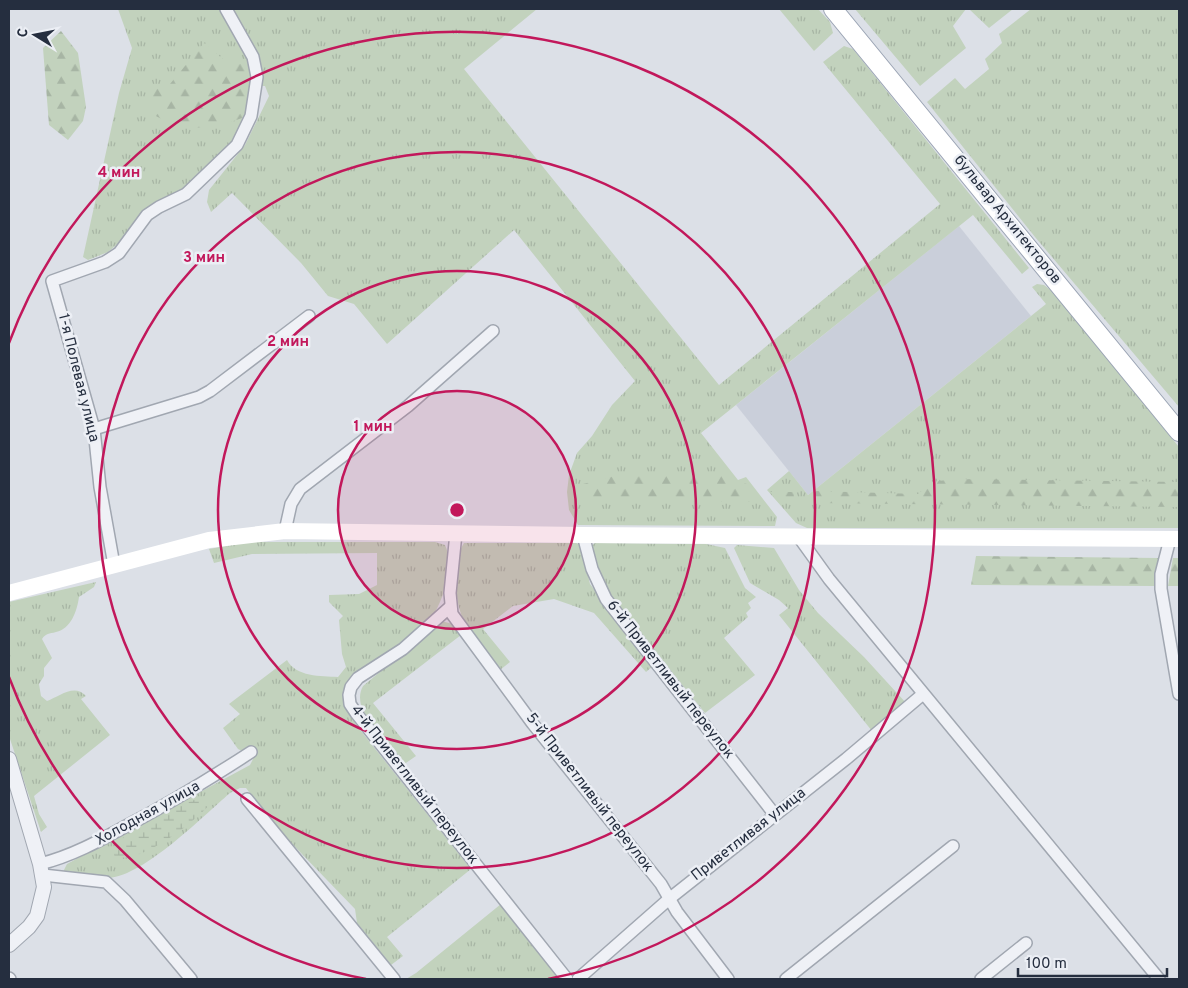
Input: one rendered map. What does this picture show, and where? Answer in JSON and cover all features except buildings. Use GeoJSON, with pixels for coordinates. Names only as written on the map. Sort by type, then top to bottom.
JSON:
{"type":"FeatureCollection","features":[{"type":"Feature","properties":{"kind":"main road","name":"бульвар Архитекторов"},"geometry":{"type":"LineString","coordinates":[[833,9],[1179,432]]}},
{"type":"Feature","properties":{"kind":"main road"},"geometry":{"type":"LineString","coordinates":[[9,593],[208,540],[285,531],[1174,539]]}},
{"type":"Feature","properties":{"kind":"street","name":"1-я Полевая улица"},"geometry":{"type":"LineString","coordinates":[[114,565],[100,487],[94,429],[52,281],[105,262],[118,252],[147,216],[159,207],[186,194],[238,145],[251,116],[258,77],[253,57],[226,9]]}},
{"type":"Feature","properties":{"kind":"street"},"geometry":{"type":"LineString","coordinates":[[94,429],[199,397],[210,391],[309,316]]}},
{"type":"Feature","properties":{"kind":"street"},"geometry":{"type":"LineString","coordinates":[[285,531],[291,504],[300,489],[408,406],[493,331]]}},
{"type":"Feature","properties":{"kind":"street"},"geometry":{"type":"LineString","coordinates":[[450,607],[456,533]]}},
{"type":"Feature","properties":{"kind":"street","name":"6-й Приветливый переулок"},"geometry":{"type":"LineString","coordinates":[[583,535],[592,569],[606,599],[775,815]]}},
{"type":"Feature","properties":{"kind":"street"},"geometry":{"type":"LineString","coordinates":[[798,536],[829,579],[1159,979]]}},
{"type":"Feature","properties":{"kind":"street"},"geometry":{"type":"LineString","coordinates":[[1174,539],[1161,574],[1161,589],[1179,694]]}},
{"type":"Feature","properties":{"kind":"street","name":"5-й Приветливый переулок"},"geometry":{"type":"LineString","coordinates":[[450,607],[452,614],[522,708],[661,884],[669,899],[728,979]]}},
{"type":"Feature","properties":{"kind":"street","name":"4-й Приветливый переулок"},"geometry":{"type":"LineString","coordinates":[[450,607],[403,649],[358,678],[351,687],[350,704],[567,979]]}},
{"type":"Feature","properties":{"kind":"street","name":"Приветливая улица"},"geometry":{"type":"LineString","coordinates":[[578,979],[669,899],[846,759],[923,694]]}},
{"type":"Feature","properties":{"kind":"street","name":"Холодная улица"},"geometry":{"type":"LineString","coordinates":[[42,870],[170,803],[251,752]]}},
{"type":"Feature","properties":{"kind":"street"},"geometry":{"type":"LineString","coordinates":[[9,759],[42,870],[42,902],[37,916],[29,927],[9,945]]}},
{"type":"Feature","properties":{"kind":"street"},"geometry":{"type":"LineString","coordinates":[[247,799],[394,979]]}},
{"type":"Feature","properties":{"kind":"street"},"geometry":{"type":"LineString","coordinates":[[786,979],[953,846]]}},
{"type":"Feature","properties":{"kind":"street"},"geometry":{"type":"LineString","coordinates":[[42,870],[106,882],[125,900],[191,979]]}},
{"type":"Feature","properties":{"kind":"street"},"geometry":{"type":"LineString","coordinates":[[981,979],[1026,943]]}},
{"type":"Feature","properties":{"kind":"shaded area"},"geometry":{"type":"Polygon","coordinates":[[[959,226],[1031,316],[808,495],[736,405],[959,226]]]}},
{"type":"Feature","properties":{"kind":"green space"},"geometry":{"type":"Polygon","coordinates":[[[118,9],[537,9],[464,69],[719,385],[940,204],[823,62],[844,46],[853,49],[1029,268],[1022,274],[973,215],[701,433],[738,480],[746,477],[777,517],[775,526],[578,525],[569,510],[567,492],[569,475],[577,453],[592,436],[612,405],[635,381],[514,230],[387,344],[354,304],[328,296],[301,263],[232,193],[211,212],[207,202],[209,190],[245,145],[269,96],[265,86],[253,86],[242,126],[228,147],[186,187],[152,204],[139,217],[131,233],[108,252],[88,260],[83,257],[119,93],[132,48],[118,9]]]}},
{"type":"Feature","properties":{"kind":"green space"},"geometry":{"type":"Polygon","coordinates":[[[779,9],[818,9],[830,22],[833,33],[814,51],[779,9]]]}},
{"type":"Feature","properties":{"kind":"green space"},"geometry":{"type":"Polygon","coordinates":[[[855,9],[966,9],[953,26],[966,48],[920,86],[855,9]]]}},
{"type":"Feature","properties":{"kind":"green space"},"geometry":{"type":"Polygon","coordinates":[[[969,9],[1013,9],[989,28],[969,9]]]}},
{"type":"Feature","properties":{"kind":"green space"},"geometry":{"type":"Polygon","coordinates":[[[1031,9],[1179,9],[1179,407],[1035,237],[927,102],[955,78],[965,89],[989,69],[985,59],[1002,43],[999,34],[1031,9]]]}},
{"type":"Feature","properties":{"kind":"green space"},"geometry":{"type":"Polygon","coordinates":[[[61,31],[78,53],[86,107],[83,121],[68,140],[49,125],[43,48],[61,31]]]}},
{"type":"Feature","properties":{"kind":"green space"},"geometry":{"type":"Polygon","coordinates":[[[204,43],[224,60],[239,62],[250,71],[249,102],[245,117],[213,128],[177,127],[152,114],[146,92],[170,84],[204,43]]]}},
{"type":"Feature","properties":{"kind":"green space"},"geometry":{"type":"Polygon","coordinates":[[[1037,284],[1044,285],[1052,291],[1179,447],[1179,528],[807,528],[796,523],[767,490],[789,471],[808,495],[1046,304],[1032,287],[1037,284]]]}},
{"type":"Feature","properties":{"kind":"green space"},"geometry":{"type":"Polygon","coordinates":[[[622,474],[732,476],[738,482],[747,484],[761,502],[607,500],[580,496],[583,484],[622,474]]]}},
{"type":"Feature","properties":{"kind":"green space"},"geometry":{"type":"Polygon","coordinates":[[[953,479],[1179,482],[1179,507],[814,503],[814,491],[918,494],[932,482],[953,479]]]}},
{"type":"Feature","properties":{"kind":"green space"},"geometry":{"type":"Polygon","coordinates":[[[770,492],[794,492],[794,503],[779,503],[770,492]]]}},
{"type":"Feature","properties":{"kind":"green space"},"geometry":{"type":"Polygon","coordinates":[[[248,542],[435,542],[445,545],[448,553],[447,579],[435,612],[345,694],[345,706],[357,726],[471,869],[387,937],[403,956],[391,965],[357,923],[355,909],[271,822],[246,788],[240,788],[230,793],[189,830],[139,867],[109,878],[63,872],[67,864],[250,765],[254,757],[238,749],[223,728],[240,714],[229,704],[287,660],[296,670],[317,676],[338,677],[346,667],[342,654],[339,620],[343,616],[329,602],[329,595],[359,594],[377,585],[377,553],[252,554],[214,563],[209,549],[248,542]]]}},
{"type":"Feature","properties":{"kind":"green space"},"geometry":{"type":"Polygon","coordinates":[[[464,543],[576,543],[581,545],[590,584],[653,666],[646,672],[594,613],[554,599],[513,606],[483,629],[510,662],[500,670],[473,636],[461,615],[458,603],[457,572],[459,553],[464,543]]]}},
{"type":"Feature","properties":{"kind":"green space"},"geometry":{"type":"Polygon","coordinates":[[[595,543],[706,544],[725,548],[745,588],[756,597],[748,603],[751,608],[746,613],[748,617],[724,638],[755,675],[705,713],[608,594],[591,551],[591,546],[595,543]]]}},
{"type":"Feature","properties":{"kind":"green space"},"geometry":{"type":"Polygon","coordinates":[[[737,545],[774,548],[799,590],[818,613],[864,657],[907,704],[872,731],[779,615],[788,608],[779,600],[750,583],[734,548],[737,545]]]}},
{"type":"Feature","properties":{"kind":"green space"},"geometry":{"type":"Polygon","coordinates":[[[976,556],[1159,558],[1155,586],[971,585],[976,556]]]}},
{"type":"Feature","properties":{"kind":"green space"},"geometry":{"type":"Polygon","coordinates":[[[1173,558],[1179,558],[1179,586],[1168,586],[1173,558]]]}},
{"type":"Feature","properties":{"kind":"green space"},"geometry":{"type":"Polygon","coordinates":[[[96,582],[94,587],[79,597],[75,613],[66,627],[46,635],[42,639],[52,658],[44,668],[44,676],[39,684],[41,696],[47,701],[67,692],[81,692],[86,696],[81,699],[110,735],[34,796],[39,814],[47,827],[41,832],[9,736],[9,602],[96,582]]]}},
{"type":"Feature","properties":{"kind":"green space"},"geometry":{"type":"Polygon","coordinates":[[[441,621],[453,624],[461,635],[373,703],[416,756],[403,765],[372,727],[361,706],[360,696],[363,686],[441,621]]]}},
{"type":"Feature","properties":{"kind":"green space"},"geometry":{"type":"Polygon","coordinates":[[[213,795],[214,800],[183,829],[169,839],[140,854],[115,857],[112,850],[119,840],[183,804],[213,795]]]}},
{"type":"Feature","properties":{"kind":"green space"},"geometry":{"type":"Polygon","coordinates":[[[501,904],[562,979],[406,979],[416,973],[501,904]]]}}]}
